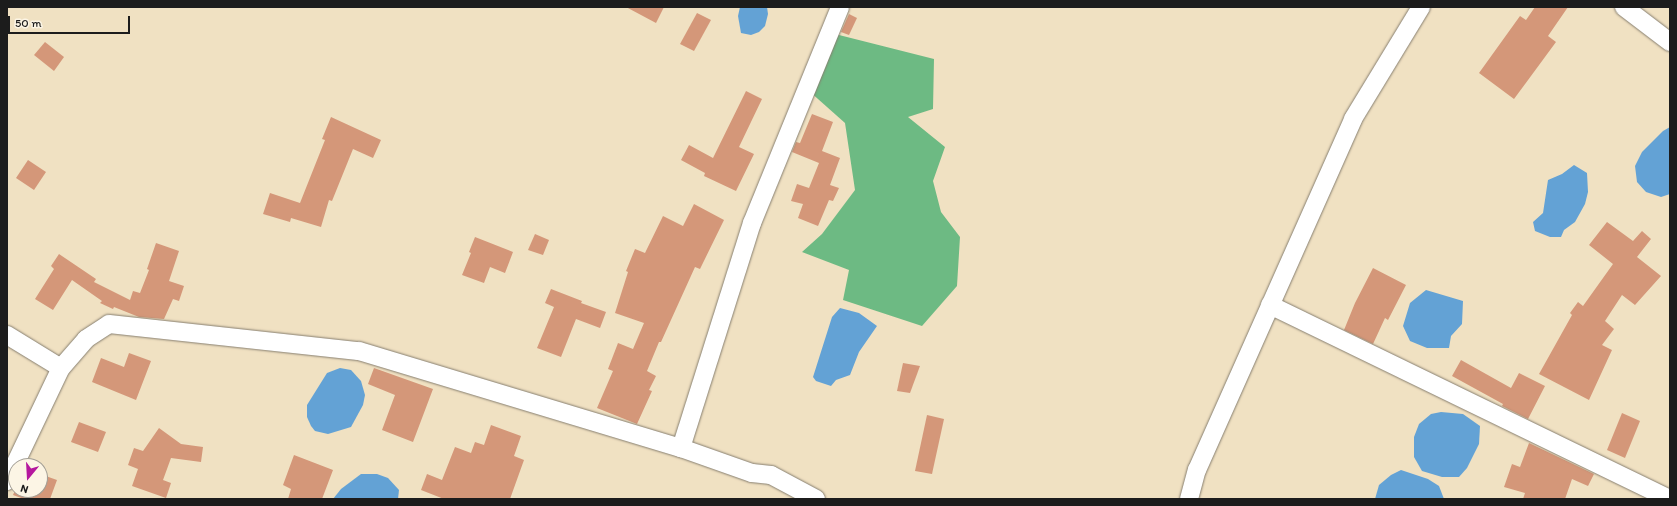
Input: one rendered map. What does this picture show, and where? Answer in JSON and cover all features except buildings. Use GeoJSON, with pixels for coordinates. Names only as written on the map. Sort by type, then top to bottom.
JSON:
{"type":"FeatureCollection","features":[{"type":"Feature","properties":{"kind":"street"},"geometry":{"type":"LineString","coordinates":[[681,448],[752,223],[840,7]]}},
{"type":"Feature","properties":{"kind":"street"},"geometry":{"type":"LineString","coordinates":[[1189,499],[1197,470],[1353,119],[1421,7]]}},
{"type":"Feature","properties":{"kind":"street"},"geometry":{"type":"LineString","coordinates":[[1624,7],[1670,42]]}},
{"type":"Feature","properties":{"kind":"street"},"geometry":{"type":"LineString","coordinates":[[1270,305],[1669,499]]}},
{"type":"Feature","properties":{"kind":"street"},"geometry":{"type":"LineString","coordinates":[[7,481],[60,368],[86,339],[109,324],[359,351],[681,448],[752,473],[771,475],[816,499]]}},
{"type":"Feature","properties":{"kind":"street"},"geometry":{"type":"LineString","coordinates":[[7,334],[60,368]]}},
{"type":"Feature","properties":{"kind":"green space"},"geometry":{"type":"Polygon","coordinates":[[[835,34],[934,59],[933,109],[908,117],[945,147],[933,181],[941,212],[960,237],[957,286],[922,326],[843,300],[849,270],[802,252],[822,234],[855,190],[845,123],[809,91],[835,34]]]}},
{"type":"Feature","properties":{"kind":"water"},"geometry":{"type":"Polygon","coordinates":[[[740,7],[767,7],[768,14],[765,26],[759,32],[751,35],[741,33],[738,16],[740,7]]]}},
{"type":"Feature","properties":{"kind":"water"},"geometry":{"type":"Polygon","coordinates":[[[1670,127],[1670,194],[1661,197],[1646,192],[1637,182],[1635,166],[1642,152],[1663,131],[1670,127]]]}},
{"type":"Feature","properties":{"kind":"water"},"geometry":{"type":"Polygon","coordinates":[[[1574,165],[1587,173],[1588,192],[1585,204],[1575,222],[1564,230],[1561,237],[1550,237],[1535,231],[1533,222],[1543,213],[1548,180],[1562,174],[1574,165]]]}},
{"type":"Feature","properties":{"kind":"water"},"geometry":{"type":"Polygon","coordinates":[[[1426,290],[1463,301],[1462,324],[1451,336],[1449,348],[1427,348],[1410,341],[1403,326],[1410,303],[1426,290]]]}},
{"type":"Feature","properties":{"kind":"water"},"geometry":{"type":"Polygon","coordinates":[[[840,308],[859,313],[877,326],[859,352],[850,375],[836,380],[831,386],[816,381],[813,377],[832,317],[840,308]]]}},
{"type":"Feature","properties":{"kind":"water"},"geometry":{"type":"Polygon","coordinates":[[[340,368],[351,370],[361,381],[365,395],[363,405],[351,427],[328,434],[315,431],[307,417],[307,405],[327,373],[340,368]]]}},
{"type":"Feature","properties":{"kind":"water"},"geometry":{"type":"Polygon","coordinates":[[[1441,412],[1463,414],[1480,426],[1479,444],[1467,468],[1459,477],[1442,477],[1422,471],[1414,457],[1414,437],[1419,424],[1431,414],[1441,412]]]}},
{"type":"Feature","properties":{"kind":"water"},"geometry":{"type":"Polygon","coordinates":[[[1401,470],[1428,479],[1439,486],[1444,499],[1375,499],[1379,485],[1391,475],[1401,470]]]}},
{"type":"Feature","properties":{"kind":"water"},"geometry":{"type":"Polygon","coordinates":[[[361,474],[377,474],[388,478],[399,490],[398,499],[333,499],[341,489],[361,474]]]}}]}
